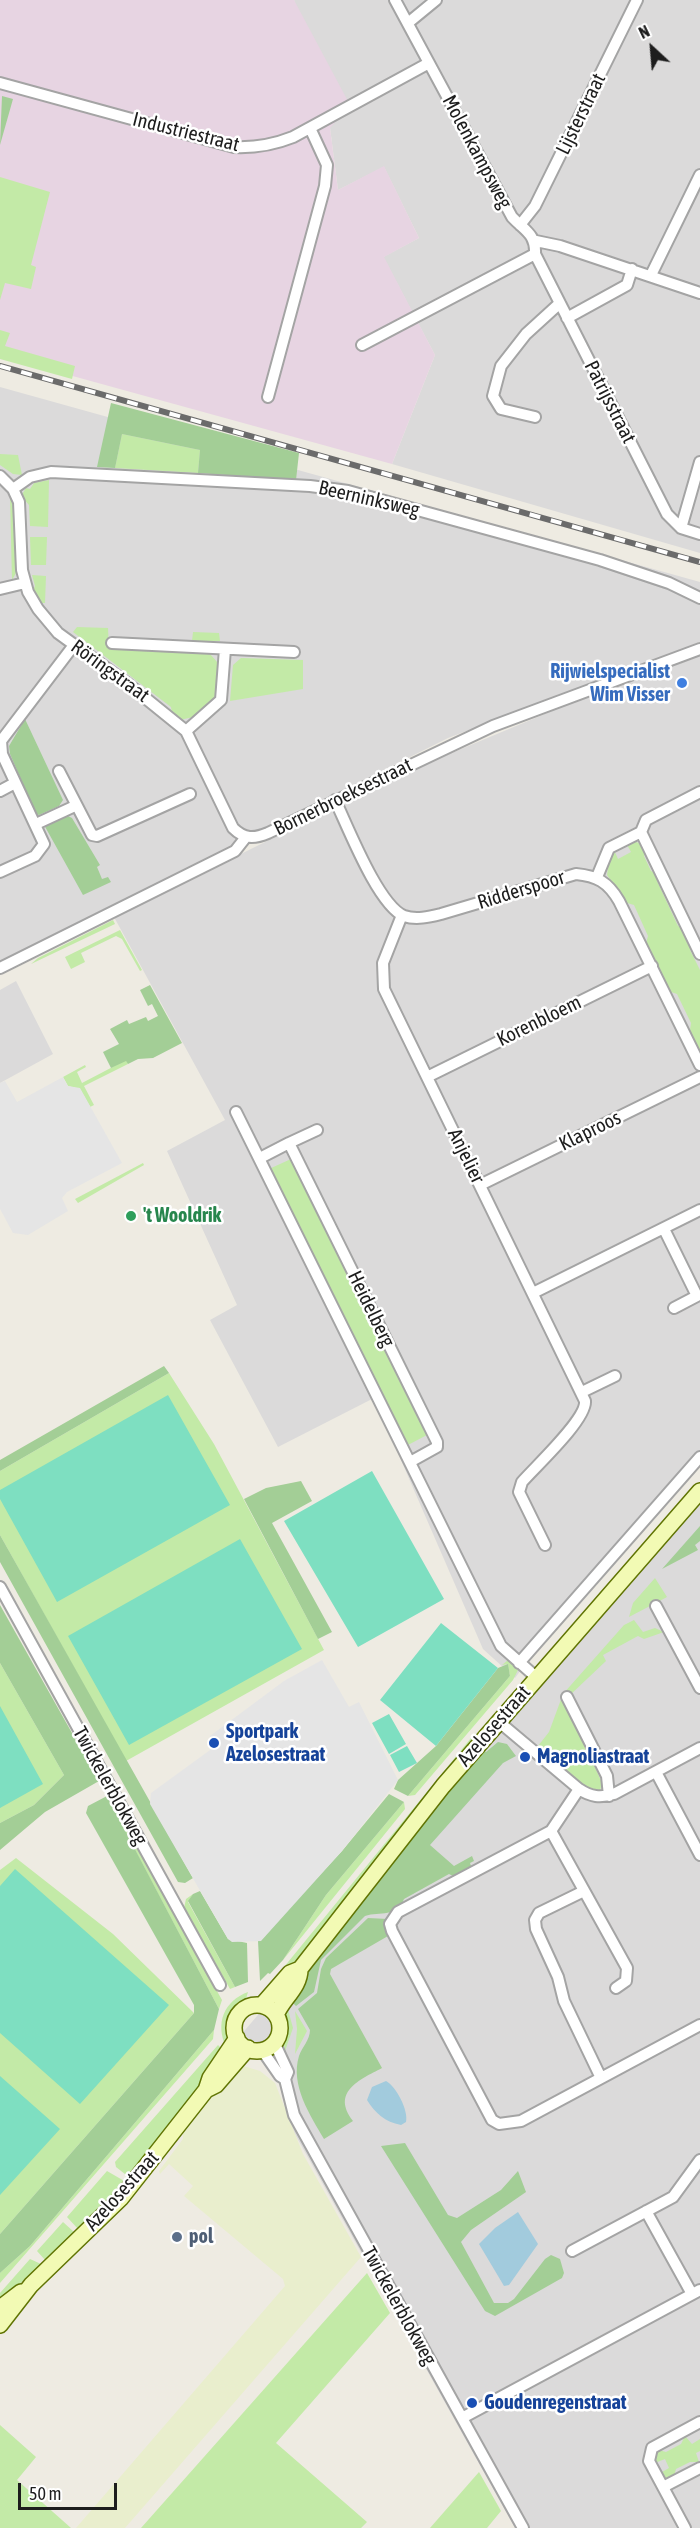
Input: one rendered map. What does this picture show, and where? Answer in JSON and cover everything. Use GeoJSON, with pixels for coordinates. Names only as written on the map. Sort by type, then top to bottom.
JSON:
{"type":"FeatureCollection","features":[{"type":"Feature","properties":{"kind":"street","name":"Molenkampsweg"},"geometry":{"type":"LineString","coordinates":[[395,0],[512,217],[532,234],[536,241]]}},
{"type":"Feature","properties":{"kind":"street"},"geometry":{"type":"LineString","coordinates":[[408,23],[436,0]]}},
{"type":"Feature","properties":{"kind":"street","name":"Lijsterstraat"},"geometry":{"type":"LineString","coordinates":[[520,225],[535,206],[637,0]]}},
{"type":"Feature","properties":{"kind":"street","name":"Industriestraat"},"geometry":{"type":"LineString","coordinates":[[0,83],[234,147],[274,145],[310,128],[429,63]]}},
{"type":"Feature","properties":{"kind":"street"},"geometry":{"type":"LineString","coordinates":[[268,397],[325,186],[327,165],[310,128]]}},
{"type":"Feature","properties":{"kind":"street"},"geometry":{"type":"LineString","coordinates":[[651,275],[700,175]]}},
{"type":"Feature","properties":{"kind":"street"},"geometry":{"type":"LineString","coordinates":[[362,345],[535,254],[536,241],[651,275],[700,293]]}},
{"type":"Feature","properties":{"kind":"street","name":"Patrijsstraat"},"geometry":{"type":"LineString","coordinates":[[535,254],[667,514],[681,528]]}},
{"type":"Feature","properties":{"kind":"street"},"geometry":{"type":"LineString","coordinates":[[567,318],[627,285],[632,269]]}},
{"type":"Feature","properties":{"kind":"street"},"geometry":{"type":"LineString","coordinates":[[535,417],[501,410],[493,396],[501,366],[526,334],[560,303]]}},
{"type":"Feature","properties":{"kind":"street"},"geometry":{"type":"LineString","coordinates":[[700,462],[681,528],[700,534]]}},
{"type":"Feature","properties":{"kind":"street","name":"Beerninksweg"},"geometry":{"type":"LineString","coordinates":[[13,489],[30,477],[51,472],[310,486],[348,491],[600,560],[669,583],[700,598]]}},
{"type":"Feature","properties":{"kind":"street"},"geometry":{"type":"LineString","coordinates":[[0,476],[13,489]]}},
{"type":"Feature","properties":{"kind":"street","name":"Röringstraat"},"geometry":{"type":"LineString","coordinates":[[13,489],[19,502],[22,521],[25,583],[46,620],[74,645],[128,684],[186,731],[233,828],[246,837]]}},
{"type":"Feature","properties":{"kind":"street"},"geometry":{"type":"LineString","coordinates":[[0,590],[25,583]]}},
{"type":"Feature","properties":{"kind":"street"},"geometry":{"type":"LineString","coordinates":[[112,644],[294,652]]}},
{"type":"Feature","properties":{"kind":"street"},"geometry":{"type":"LineString","coordinates":[[0,873],[35,856],[41,850],[43,837],[2,754],[1,741],[74,645]]}},
{"type":"Feature","properties":{"kind":"street"},"geometry":{"type":"LineString","coordinates":[[186,731],[221,700],[225,649]]}},
{"type":"Feature","properties":{"kind":"street","name":"Bornerbroeksestraat"},"geometry":{"type":"LineString","coordinates":[[0,968],[235,850],[246,837],[256,838],[268,833],[493,726],[700,649]]}},
{"type":"Feature","properties":{"kind":"street"},"geometry":{"type":"LineString","coordinates":[[59,771],[89,831],[97,836],[190,794]]}},
{"type":"Feature","properties":{"kind":"street"},"geometry":{"type":"LineString","coordinates":[[0,791],[15,783]]}},
{"type":"Feature","properties":{"kind":"street"},"geometry":{"type":"LineString","coordinates":[[700,792],[646,820],[641,832],[609,848],[597,878],[612,888],[700,1065]]}},
{"type":"Feature","properties":{"kind":"street"},"geometry":{"type":"LineString","coordinates":[[334,800],[384,900],[402,915]]}},
{"type":"Feature","properties":{"kind":"street"},"geometry":{"type":"LineString","coordinates":[[36,824],[75,806]]}},
{"type":"Feature","properties":{"kind":"street"},"geometry":{"type":"LineString","coordinates":[[641,832],[700,954]]}},
{"type":"Feature","properties":{"kind":"street","name":"Ridderspoor"},"geometry":{"type":"LineString","coordinates":[[402,915],[424,918],[441,914],[576,874],[597,878]]}},
{"type":"Feature","properties":{"kind":"street","name":"Anjelier"},"geometry":{"type":"LineString","coordinates":[[402,915],[383,963],[381,976],[384,989],[582,1392]]}},
{"type":"Feature","properties":{"kind":"street","name":"Korenbloem"},"geometry":{"type":"LineString","coordinates":[[427,1077],[652,966]]}},
{"type":"Feature","properties":{"kind":"street","name":"Klaproos"},"geometry":{"type":"LineString","coordinates":[[480,1185],[700,1077]]}},
{"type":"Feature","properties":{"kind":"street","name":"Heidelberg"},"geometry":{"type":"LineString","coordinates":[[236,1112],[501,1646],[536,1677]]}},
{"type":"Feature","properties":{"kind":"street"},"geometry":{"type":"LineString","coordinates":[[260,1158],[317,1130]]}},
{"type":"Feature","properties":{"kind":"street","name":"Heidelberg"},"geometry":{"type":"LineString","coordinates":[[289,1143],[437,1442],[432,1450],[410,1462]]}},
{"type":"Feature","properties":{"kind":"street"},"geometry":{"type":"LineString","coordinates":[[533,1293],[700,1210]]}},
{"type":"Feature","properties":{"kind":"street"},"geometry":{"type":"LineString","coordinates":[[664,1229],[697,1296],[674,1308]]}},
{"type":"Feature","properties":{"kind":"street"},"geometry":{"type":"LineString","coordinates":[[545,1545],[519,1492],[522,1482],[585,1408],[582,1392],[615,1376]]}},
{"type":"Feature","properties":{"kind":"street","name":"Azelosestraat"},"geometry":{"type":"LineString","coordinates":[[519,1663],[700,1457]]}},
{"type":"Feature","properties":{"kind":"street","name":"Azelosestraat"},"geometry":{"type":"LineString","coordinates":[[261,2005],[290,1973],[300,1969],[443,1786],[700,1491]]}},
{"type":"Feature","properties":{"kind":"street","name":"Twickelerblokweg"},"geometry":{"type":"LineString","coordinates":[[0,1587],[220,1985]]}},
{"type":"Feature","properties":{"kind":"street"},"geometry":{"type":"LineString","coordinates":[[650,1620],[659,1610],[700,1688]]}},
{"type":"Feature","properties":{"kind":"street"},"geometry":{"type":"LineString","coordinates":[[567,1697],[607,1776],[609,1796]]}},
{"type":"Feature","properties":{"kind":"street"},"geometry":{"type":"LineString","coordinates":[[498,1721],[579,1790],[588,1795],[609,1796],[700,1748]]}},
{"type":"Feature","properties":{"kind":"street"},"geometry":{"type":"LineString","coordinates":[[656,1772],[700,1855]]}},
{"type":"Feature","properties":{"kind":"street"},"geometry":{"type":"LineString","coordinates":[[579,1790],[550,1831],[398,1912],[390,1924],[492,2120],[499,2124],[521,2121],[700,2025]]}},
{"type":"Feature","properties":{"kind":"street"},"geometry":{"type":"LineString","coordinates":[[550,1831],[627,1968],[626,1981],[616,1988]]}},
{"type":"Feature","properties":{"kind":"street"},"geometry":{"type":"LineString","coordinates":[[584,1891],[539,1913],[535,1920],[536,1929],[558,1977],[564,2001],[601,2078]]}},
{"type":"Feature","properties":{"kind":"street","name":"Azelosestraat"},"geometry":{"type":"LineString","coordinates":[[276,2015],[279,2007],[300,1981],[300,1969]]}},
{"type":"Feature","properties":{"kind":"street"},"geometry":{"type":"LineString","coordinates":[[252,2005],[261,2005],[276,2015],[280,2028],[255,2045],[235,2023],[241,2012],[252,2005]]}},
{"type":"Feature","properties":{"kind":"street","name":"Azelosestraat"},"geometry":{"type":"LineString","coordinates":[[0,2308],[31,2285],[121,2198],[206,2090],[216,2085],[255,2045]]}},
{"type":"Feature","properties":{"kind":"street","name":"Twickelerblokweg"},"geometry":{"type":"LineString","coordinates":[[255,2045],[285,2079],[290,2103],[299,2124],[523,2528]]}},
{"type":"Feature","properties":{"kind":"street"},"geometry":{"type":"LineString","coordinates":[[572,2252],[673,2197],[700,2160]]}},
{"type":"Feature","properties":{"kind":"street"},"geometry":{"type":"LineString","coordinates":[[462,2418],[696,2292],[646,2211]]}},
{"type":"Feature","properties":{"kind":"street","name":"Azelosestraat"},"geometry":{"type":"LineString","coordinates":[[0,2325],[31,2285]]}},
{"type":"Feature","properties":{"kind":"street"},"geometry":{"type":"LineString","coordinates":[[685,2528],[649,2461],[649,2453],[652,2448],[700,2422]]}},
{"type":"Feature","properties":{"kind":"street"},"geometry":{"type":"LineString","coordinates":[[663,2487],[700,2468]]}},
{"type":"Feature","properties":{"kind":"shaded area"},"geometry":{"type":"Polygon","coordinates":[[[0,0],[294,0],[350,105],[330,128],[338,190],[384,166],[419,238],[384,257],[435,355],[392,464],[0,356],[0,0]]]}},
{"type":"Feature","properties":{"kind":"shaded area"},"geometry":{"type":"Polygon","coordinates":[[[294,0],[700,0],[700,553],[392,464],[435,355],[383,257],[419,238],[384,167],[338,190],[330,128],[294,0]]]}},
{"type":"Feature","properties":{"kind":"shaded area"},"geometry":{"type":"Polygon","coordinates":[[[0,387],[700,582],[700,642],[448,738],[0,962],[0,387]]]}},
{"type":"Feature","properties":{"kind":"shaded area"},"geometry":{"type":"Polygon","coordinates":[[[700,656],[700,1463],[535,1651],[515,1678],[483,1649],[374,1398],[278,1447],[210,1320],[237,1305],[167,1151],[225,1120],[114,917],[406,772],[564,706],[700,656]]]}},
{"type":"Feature","properties":{"kind":"shaded area"},"geometry":{"type":"Polygon","coordinates":[[[16,981],[53,1054],[0,1083],[0,990],[16,981]]]}},
{"type":"Feature","properties":{"kind":"shaded area"},"geometry":{"type":"Polygon","coordinates":[[[63,1077],[68,1086],[80,1088],[122,1163],[67,1192],[62,1198],[68,1211],[28,1235],[13,1233],[0,1209],[0,1083],[5,1081],[17,1102],[63,1077]]]}},
{"type":"Feature","properties":{"kind":"shaded area"},"geometry":{"type":"Polygon","coordinates":[[[700,1504],[700,2528],[515,2528],[291,2127],[274,2062],[240,2036],[532,1693],[700,1504]]]}},
{"type":"Feature","properties":{"kind":"shaded area"},"geometry":{"type":"Polygon","coordinates":[[[322,1660],[349,1707],[359,1702],[398,1780],[342,1851],[261,1941],[232,1942],[228,1939],[150,1804],[151,1793],[217,1745],[210,1736],[284,1681],[322,1660]]]}},
{"type":"Feature","properties":{"kind":"green space"},"geometry":{"type":"Polygon","coordinates":[[[2,96],[13,99],[0,145],[2,96]]]}},
{"type":"Feature","properties":{"kind":"green space"},"geometry":{"type":"Polygon","coordinates":[[[0,177],[50,192],[31,265],[36,267],[31,289],[5,283],[0,300],[0,177]]]}},
{"type":"Feature","properties":{"kind":"green space"},"geometry":{"type":"Polygon","coordinates":[[[0,330],[10,333],[5,346],[75,366],[72,379],[0,359],[0,330]]]}},
{"type":"Feature","properties":{"kind":"green space"},"geometry":{"type":"Polygon","coordinates":[[[111,403],[299,453],[296,480],[198,473],[200,450],[122,434],[115,468],[97,467],[111,403]]]}},
{"type":"Feature","properties":{"kind":"green space"},"geometry":{"type":"Polygon","coordinates":[[[122,434],[200,450],[198,473],[115,468],[122,434]]]}},
{"type":"Feature","properties":{"kind":"green space"},"geometry":{"type":"Polygon","coordinates":[[[0,454],[18,455],[22,475],[13,474],[0,465],[0,454]]]}},
{"type":"Feature","properties":{"kind":"green space"},"geometry":{"type":"Polygon","coordinates":[[[49,480],[48,527],[30,526],[29,505],[21,496],[26,488],[30,489],[34,483],[49,480]]]}},
{"type":"Feature","properties":{"kind":"green space"},"geometry":{"type":"Polygon","coordinates":[[[10,497],[14,510],[16,573],[12,580],[10,497]]]}},
{"type":"Feature","properties":{"kind":"green space"},"geometry":{"type":"Polygon","coordinates":[[[30,537],[47,537],[46,565],[31,565],[30,537]]]}},
{"type":"Feature","properties":{"kind":"green space"},"geometry":{"type":"Polygon","coordinates":[[[32,575],[46,576],[45,603],[38,603],[32,592],[35,586],[32,575]]]}},
{"type":"Feature","properties":{"kind":"green space"},"geometry":{"type":"Polygon","coordinates":[[[77,627],[108,628],[109,648],[210,654],[218,663],[216,696],[194,717],[179,720],[172,713],[171,707],[73,632],[77,627]]]}},
{"type":"Feature","properties":{"kind":"green space"},"geometry":{"type":"Polygon","coordinates":[[[193,632],[219,633],[220,641],[192,641],[193,632]]]}},
{"type":"Feature","properties":{"kind":"green space"},"geometry":{"type":"Polygon","coordinates":[[[241,658],[303,660],[303,689],[230,701],[233,665],[241,658]]]}},
{"type":"Feature","properties":{"kind":"green space"},"geometry":{"type":"Polygon","coordinates":[[[25,719],[63,800],[59,806],[39,815],[36,814],[10,754],[9,746],[25,719]]]}},
{"type":"Feature","properties":{"kind":"green space"},"geometry":{"type":"Polygon","coordinates":[[[64,814],[72,818],[100,865],[97,867],[102,879],[108,877],[111,882],[83,895],[43,823],[64,814]]]}},
{"type":"Feature","properties":{"kind":"green space"},"geometry":{"type":"Polygon","coordinates":[[[634,841],[641,844],[647,851],[644,856],[651,871],[658,874],[657,881],[678,926],[685,928],[694,947],[690,950],[700,970],[700,1051],[690,1030],[691,1023],[677,994],[671,992],[646,943],[648,936],[634,905],[627,903],[607,875],[609,861],[614,850],[618,859],[631,852],[626,843],[634,841]]]}},
{"type":"Feature","properties":{"kind":"green space"},"geometry":{"type":"Polygon","coordinates":[[[113,920],[115,924],[31,964],[38,958],[113,920]]]}},
{"type":"Feature","properties":{"kind":"green space"},"geometry":{"type":"Polygon","coordinates":[[[120,930],[142,970],[140,971],[122,939],[116,936],[81,953],[85,962],[71,969],[65,957],[120,930]]]}},
{"type":"Feature","properties":{"kind":"green space"},"geometry":{"type":"Polygon","coordinates":[[[150,985],[182,1043],[153,1058],[138,1059],[128,1064],[126,1061],[111,1068],[103,1052],[119,1044],[110,1029],[127,1020],[129,1024],[146,1017],[148,1021],[158,1016],[152,1004],[148,1006],[140,990],[150,985]]]}},
{"type":"Feature","properties":{"kind":"green space"},"geometry":{"type":"Polygon","coordinates":[[[126,1060],[128,1064],[84,1086],[94,1105],[90,1107],[80,1089],[68,1086],[63,1077],[85,1065],[86,1067],[77,1072],[82,1083],[126,1060]]]}},
{"type":"Feature","properties":{"kind":"green space"},"geometry":{"type":"Polygon","coordinates":[[[291,1159],[427,1435],[406,1446],[269,1169],[291,1159]]]}},
{"type":"Feature","properties":{"kind":"green space"},"geometry":{"type":"Polygon","coordinates":[[[143,1163],[144,1165],[78,1203],[75,1199],[143,1163]]]}},
{"type":"Feature","properties":{"kind":"green space"},"geometry":{"type":"Polygon","coordinates":[[[164,1366],[169,1373],[0,1471],[0,1460],[164,1366]]]}},
{"type":"Feature","properties":{"kind":"green space"},"geometry":{"type":"Polygon","coordinates":[[[169,1373],[214,1444],[324,1650],[126,1761],[0,1535],[0,1471],[169,1373]]]}},
{"type":"Feature","properties":{"kind":"green space"},"geometry":{"type":"Polygon","coordinates":[[[168,1395],[230,1505],[57,1602],[0,1499],[0,1490],[168,1395]]]}},
{"type":"Feature","properties":{"kind":"green space"},"geometry":{"type":"Polygon","coordinates":[[[372,1471],[444,1599],[358,1647],[284,1521],[372,1471]]]}},
{"type":"Feature","properties":{"kind":"green space"},"geometry":{"type":"Polygon","coordinates":[[[301,1481],[312,1501],[272,1523],[332,1632],[318,1639],[244,1499],[266,1488],[301,1481]]]}},
{"type":"Feature","properties":{"kind":"green space"},"geometry":{"type":"Polygon","coordinates":[[[700,1526],[700,1541],[695,1545],[698,1550],[662,1569],[700,1526]]]}},
{"type":"Feature","properties":{"kind":"green space"},"geometry":{"type":"Polygon","coordinates":[[[0,1535],[193,1878],[185,1883],[178,1882],[0,1562],[0,1535]]]}},
{"type":"Feature","properties":{"kind":"green space"},"geometry":{"type":"Polygon","coordinates":[[[240,1539],[302,1649],[129,1745],[68,1636],[240,1539]]]}},
{"type":"Feature","properties":{"kind":"green space"},"geometry":{"type":"Polygon","coordinates":[[[655,1578],[667,1597],[629,1617],[633,1603],[655,1578]]]}},
{"type":"Feature","properties":{"kind":"green space"},"geometry":{"type":"Polygon","coordinates":[[[0,1605],[99,1781],[45,1812],[0,1850],[0,1823],[34,1805],[64,1775],[0,1663],[0,1605]]]}},
{"type":"Feature","properties":{"kind":"green space"},"geometry":{"type":"Polygon","coordinates":[[[634,1620],[643,1632],[655,1628],[664,1632],[644,1639],[638,1636],[603,1655],[606,1661],[569,1696],[573,1718],[602,1783],[600,1791],[591,1793],[538,1746],[549,1732],[563,1694],[624,1625],[634,1620]]]}},
{"type":"Feature","properties":{"kind":"green space"},"geometry":{"type":"Polygon","coordinates":[[[441,1623],[498,1668],[436,1746],[380,1700],[441,1623]]]}},
{"type":"Feature","properties":{"kind":"green space"},"geometry":{"type":"Polygon","coordinates":[[[508,1660],[518,1670],[513,1680],[415,1795],[408,1796],[510,1676],[508,1664],[502,1665],[508,1660]]]}},
{"type":"Feature","properties":{"kind":"green space"},"geometry":{"type":"Polygon","coordinates":[[[0,1663],[64,1775],[34,1805],[0,1823],[0,1663]]]}},
{"type":"Feature","properties":{"kind":"green space"},"geometry":{"type":"Polygon","coordinates":[[[508,1664],[510,1676],[408,1796],[394,1789],[398,1780],[436,1746],[498,1668],[508,1664]]]}},
{"type":"Feature","properties":{"kind":"green space"},"geometry":{"type":"Polygon","coordinates":[[[0,1706],[43,1784],[0,1808],[0,1706]]]}},
{"type":"Feature","properties":{"kind":"green space"},"geometry":{"type":"Polygon","coordinates":[[[389,1714],[406,1744],[389,1754],[372,1723],[389,1714]]]}},
{"type":"Feature","properties":{"kind":"green space"},"geometry":{"type":"Polygon","coordinates":[[[471,1738],[473,1739],[305,1953],[278,1981],[275,1978],[471,1738]]]}},
{"type":"Feature","properties":{"kind":"green space"},"geometry":{"type":"Polygon","coordinates":[[[498,1742],[507,1744],[516,1756],[503,1763],[430,1845],[454,1866],[472,1856],[474,1861],[470,1863],[471,1866],[453,1876],[449,1874],[404,1899],[401,1905],[393,1911],[365,1916],[321,1960],[314,1992],[296,2006],[293,2003],[298,1996],[296,1994],[317,1957],[481,1749],[486,1752],[498,1742]]]}},
{"type":"Feature","properties":{"kind":"green space"},"geometry":{"type":"Polygon","coordinates":[[[407,1746],[417,1763],[399,1772],[390,1755],[407,1746]]]}},
{"type":"Feature","properties":{"kind":"green space"},"geometry":{"type":"Polygon","coordinates":[[[389,1794],[404,1802],[326,1895],[283,1960],[260,1981],[258,1941],[342,1851],[389,1794]]]}},
{"type":"Feature","properties":{"kind":"green space"},"geometry":{"type":"Polygon","coordinates":[[[107,1796],[219,2009],[214,2030],[30,2246],[0,2273],[0,2234],[194,2013],[194,2005],[86,1813],[88,1806],[107,1796]]]}},
{"type":"Feature","properties":{"kind":"green space"},"geometry":{"type":"Polygon","coordinates":[[[404,1802],[405,1809],[283,1960],[326,1895],[404,1802]]]}},
{"type":"Feature","properties":{"kind":"green space"},"geometry":{"type":"Polygon","coordinates":[[[115,1808],[222,2000],[219,2009],[114,1810],[115,1808]]]}},
{"type":"Feature","properties":{"kind":"green space"},"geometry":{"type":"Polygon","coordinates":[[[16,1858],[113,1934],[194,2013],[0,2234],[0,1870],[16,1858]]]}},
{"type":"Feature","properties":{"kind":"green space"},"geometry":{"type":"Polygon","coordinates":[[[15,1869],[169,2005],[80,2104],[0,2033],[0,1886],[15,1869]]]}},
{"type":"Feature","properties":{"kind":"green space"},"geometry":{"type":"Polygon","coordinates":[[[200,1891],[228,1939],[247,1943],[248,1982],[235,1987],[188,1901],[193,1894],[200,1891]]]}},
{"type":"Feature","properties":{"kind":"green space"},"geometry":{"type":"Polygon","coordinates":[[[193,1894],[188,1902],[235,1987],[230,1989],[184,1908],[186,1899],[193,1894]]]}},
{"type":"Feature","properties":{"kind":"green space"},"geometry":{"type":"Polygon","coordinates":[[[368,1918],[388,1919],[388,1936],[331,1969],[330,1974],[382,2068],[351,2088],[346,2095],[345,2102],[353,2121],[324,2139],[299,2089],[297,2067],[299,2056],[309,2037],[310,2030],[298,2009],[317,1993],[321,1969],[326,1958],[368,1918]]]}},
{"type":"Feature","properties":{"kind":"green space"},"geometry":{"type":"Polygon","coordinates":[[[248,1992],[245,2002],[232,2016],[226,2047],[221,2030],[224,2014],[233,2001],[248,1992]]]}},
{"type":"Feature","properties":{"kind":"green space"},"geometry":{"type":"Polygon","coordinates":[[[287,2006],[293,2028],[285,2051],[283,2040],[287,2006]]]}},
{"type":"Feature","properties":{"kind":"green space"},"geometry":{"type":"Polygon","coordinates":[[[295,2011],[307,2031],[295,2054],[297,2029],[295,2011]]]}},
{"type":"Feature","properties":{"kind":"green space"},"geometry":{"type":"Polygon","coordinates":[[[214,2030],[213,2039],[0,2283],[0,2273],[30,2246],[214,2030]]]}},
{"type":"Feature","properties":{"kind":"green space"},"geometry":{"type":"Polygon","coordinates":[[[218,2045],[223,2050],[202,2085],[130,2178],[116,2167],[115,2162],[218,2045]]]}},
{"type":"Feature","properties":{"kind":"green space"},"geometry":{"type":"Polygon","coordinates":[[[240,2065],[260,2071],[275,2083],[303,2154],[361,2257],[125,2528],[76,2528],[285,2286],[283,2279],[184,2196],[193,2186],[169,2164],[160,2174],[159,2171],[183,2139],[183,2131],[204,2103],[240,2065]]]}},
{"type":"Feature","properties":{"kind":"green space"},"geometry":{"type":"Polygon","coordinates":[[[0,2076],[60,2129],[0,2195],[0,2076]]]}},
{"type":"Feature","properties":{"kind":"green space"},"geometry":{"type":"Polygon","coordinates":[[[405,2143],[448,2215],[457,2218],[501,2190],[518,2171],[526,2192],[471,2230],[461,2242],[494,2303],[508,2303],[514,2299],[545,2259],[551,2255],[560,2259],[564,2273],[562,2278],[495,2316],[485,2311],[381,2146],[405,2143]]]}},
{"type":"Feature","properties":{"kind":"green space"},"geometry":{"type":"Polygon","coordinates":[[[107,2171],[126,2182],[78,2229],[67,2217],[107,2171]]]}},
{"type":"Feature","properties":{"kind":"green space"},"geometry":{"type":"Polygon","coordinates":[[[63,2222],[74,2232],[45,2260],[37,2251],[63,2222]]]}},
{"type":"Feature","properties":{"kind":"green space"},"geometry":{"type":"Polygon","coordinates":[[[30,2259],[41,2264],[0,2301],[0,2293],[30,2259]]]}},
{"type":"Feature","properties":{"kind":"green space"},"geometry":{"type":"Polygon","coordinates":[[[367,2273],[390,2313],[276,2443],[367,2522],[361,2528],[141,2528],[367,2273]]]}},
{"type":"Feature","properties":{"kind":"green space"},"geometry":{"type":"Polygon","coordinates":[[[0,2425],[36,2457],[17,2480],[71,2528],[0,2528],[0,2425]]]}},
{"type":"Feature","properties":{"kind":"green space"},"geometry":{"type":"Polygon","coordinates":[[[685,2436],[692,2444],[700,2439],[700,2451],[696,2453],[699,2462],[690,2462],[676,2469],[674,2476],[663,2477],[662,2472],[669,2468],[665,2459],[655,2463],[655,2452],[659,2450],[666,2452],[681,2444],[685,2436]]]}},
{"type":"Feature","properties":{"kind":"green space"},"geometry":{"type":"Polygon","coordinates":[[[479,2472],[501,2511],[487,2528],[430,2528],[479,2472]]]}},
{"type":"Feature","properties":{"kind":"water"},"geometry":{"type":"Polygon","coordinates":[[[386,2081],[398,2093],[404,2106],[406,2122],[401,2125],[381,2116],[367,2100],[372,2087],[386,2081]]]}},
{"type":"Feature","properties":{"kind":"water"},"geometry":{"type":"Polygon","coordinates":[[[518,2212],[538,2244],[509,2285],[504,2286],[479,2244],[495,2228],[518,2212]]]}},
{"type":"Feature","properties":{"kind":"railway"},"geometry":{"type":"LineString","coordinates":[[0,366],[700,562]]}},
{"type":"Feature","properties":{"kind":"place","name":"Rijwielspecialist Wim Visser"},"geometry":{"type":"Point","coordinates":[682,683]}},
{"type":"Feature","properties":{"kind":"place","name":"'t Wooldrik"},"geometry":{"type":"Point","coordinates":[131,1216]}},
{"type":"Feature","properties":{"kind":"place","name":"Sportpark Azelosestraat"},"geometry":{"type":"Point","coordinates":[214,1743]}},
{"type":"Feature","properties":{"kind":"place","name":"Magnoliastraat"},"geometry":{"type":"Point","coordinates":[525,1757]}},
{"type":"Feature","properties":{"kind":"place","name":"pol"},"geometry":{"type":"Point","coordinates":[177,2237]}},
{"type":"Feature","properties":{"kind":"place","name":"Goudenregenstraat"},"geometry":{"type":"Point","coordinates":[472,2403]}}]}
